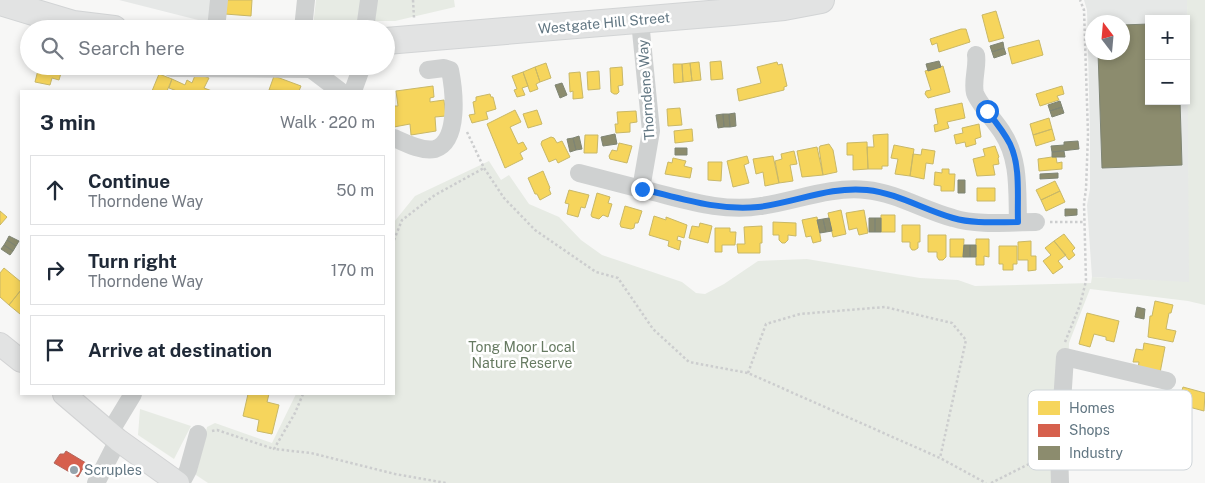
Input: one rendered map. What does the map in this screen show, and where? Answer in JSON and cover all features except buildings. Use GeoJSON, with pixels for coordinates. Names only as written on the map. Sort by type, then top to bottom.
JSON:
{"type":"FeatureCollection","features":[{"type":"Feature","properties":{"kind":"highway","name":"Westgate Hill Street"},"geometry":{"type":"LineString","coordinates":[[395,39],[640,21],[733,6],[784,7],[821,0]]}},
{"type":"Feature","properties":{"kind":"highway"},"geometry":{"type":"LineString","coordinates":[[0,2],[60,20]]}},
{"type":"Feature","properties":{"kind":"main road"},"geometry":{"type":"LineString","coordinates":[[0,344],[20,360]]}},
{"type":"Feature","properties":{"kind":"main road"},"geometry":{"type":"LineString","coordinates":[[65,395],[114,436],[179,483]]}},
{"type":"Feature","properties":{"kind":"street"},"geometry":{"type":"LineString","coordinates":[[217,20],[219,0]]}},
{"type":"Feature","properties":{"kind":"street"},"geometry":{"type":"LineString","coordinates":[[304,20],[306,0]]}},
{"type":"Feature","properties":{"kind":"street"},"geometry":{"type":"LineString","coordinates":[[367,20],[369,0]]}},
{"type":"Feature","properties":{"kind":"street","name":"Thorndene Way"},"geometry":{"type":"LineString","coordinates":[[640,21],[652,131],[642,189]]}},
{"type":"Feature","properties":{"kind":"street"},"geometry":{"type":"LineString","coordinates":[[976,55],[975,94],[1005,136],[1015,157],[1018,222]]}},
{"type":"Feature","properties":{"kind":"street"},"geometry":{"type":"LineString","coordinates":[[395,138],[422,149],[434,149],[443,144],[450,130],[454,108],[454,89],[450,70],[444,68],[428,70]]}},
{"type":"Feature","properties":{"kind":"street"},"geometry":{"type":"LineString","coordinates":[[319,75],[339,90]]}},
{"type":"Feature","properties":{"kind":"street"},"geometry":{"type":"LineString","coordinates":[[353,90],[359,75]]}},
{"type":"Feature","properties":{"kind":"street"},"geometry":{"type":"LineString","coordinates":[[579,173],[715,207],[760,206],[837,191],[866,190],[892,195],[940,214],[970,222],[1036,222]]}},
{"type":"Feature","properties":{"kind":"street"},"geometry":{"type":"LineString","coordinates":[[1063,390],[1065,358],[1167,382]]}},
{"type":"Feature","properties":{"kind":"street"},"geometry":{"type":"LineString","coordinates":[[96,483],[133,395]]}},
{"type":"Feature","properties":{"kind":"street"},"geometry":{"type":"LineString","coordinates":[[179,483],[188,470],[198,434]]}},
{"type":"Feature","properties":{"kind":"street"},"geometry":{"type":"LineString","coordinates":[[1060,470],[1060,483]]}},
{"type":"Feature","properties":{"kind":"path"},"geometry":{"type":"LineString","coordinates":[[1065,358],[1063,348],[1080,305],[1086,281],[1084,222],[1088,134],[1084,10],[1080,0]]}},
{"type":"Feature","properties":{"kind":"path"},"geometry":{"type":"LineString","coordinates":[[464,125],[484,168],[504,198],[535,230],[596,272],[618,278],[653,329],[689,362],[748,373],[940,458],[986,483]]}},
{"type":"Feature","properties":{"kind":"path"},"geometry":{"type":"LineString","coordinates":[[395,238],[402,220],[435,195],[484,168]]}},
{"type":"Feature","properties":{"kind":"path"},"geometry":{"type":"LineString","coordinates":[[1036,222],[1084,222]]}},
{"type":"Feature","properties":{"kind":"path"},"geometry":{"type":"LineString","coordinates":[[748,373],[766,324],[800,314],[885,307],[952,323],[966,340],[940,458]]}},
{"type":"Feature","properties":{"kind":"path"},"geometry":{"type":"LineString","coordinates":[[274,449],[295,413],[303,395]]}},
{"type":"Feature","properties":{"kind":"path"},"geometry":{"type":"LineString","coordinates":[[198,434],[217,430],[274,449],[311,453],[395,474],[446,483]]}},
{"type":"Feature","properties":{"kind":"path"},"geometry":{"type":"LineString","coordinates":[[991,483],[1028,464]]}},
{"type":"Feature","properties":{"kind":"shaded area"},"geometry":{"type":"Polygon","coordinates":[[[119,0],[212,0],[210,20],[198,20],[119,0]]]}},
{"type":"Feature","properties":{"kind":"shaded area"},"geometry":{"type":"Polygon","coordinates":[[[1084,0],[1187,0],[1187,15],[1145,15],[1145,105],[1188,105],[1190,283],[1092,277],[1087,205],[1090,189],[1088,60],[1130,60],[1130,15],[1087,15],[1084,0]]]}},
{"type":"Feature","properties":{"kind":"green space"},"geometry":{"type":"Polygon","coordinates":[[[316,0],[364,0],[363,20],[314,20],[316,0]]]}},
{"type":"Feature","properties":{"kind":"green space"},"geometry":{"type":"Polygon","coordinates":[[[376,0],[454,0],[455,7],[395,21],[375,20],[376,0]]]}},
{"type":"Feature","properties":{"kind":"green space","name":"Tong Moor Local Nature Reserve"},"geometry":{"type":"Polygon","coordinates":[[[1187,0],[1205,0],[1205,305],[1188,301],[1090,289],[1069,343],[1068,390],[1028,390],[1028,470],[1065,470],[1065,483],[208,483],[196,475],[207,427],[215,423],[272,443],[296,395],[395,395],[395,221],[415,196],[489,161],[501,180],[509,175],[529,204],[559,217],[581,240],[602,255],[682,282],[696,293],[705,294],[724,284],[758,261],[807,259],[920,278],[958,280],[975,286],[1091,283],[1092,277],[1189,282],[1188,105],[1190,105],[1190,15],[1187,15],[1187,0]]]}},
{"type":"Feature","properties":{"kind":"green space"},"geometry":{"type":"Polygon","coordinates":[[[140,409],[191,426],[174,459],[138,435],[140,409]]]}},
{"type":"Feature","properties":{"kind":"place","name":"Scruples"},"geometry":{"type":"Point","coordinates":[74,470]}},
{"type":"Feature","properties":{"kind":"route"},"geometry":{"type":"LineString","coordinates":[[642,189],[715,207],[728,208],[760,206],[837,191],[866,190],[892,195],[960,220],[970,222],[1018,222],[1015,157],[1010,143],[987,111]]}}]}
